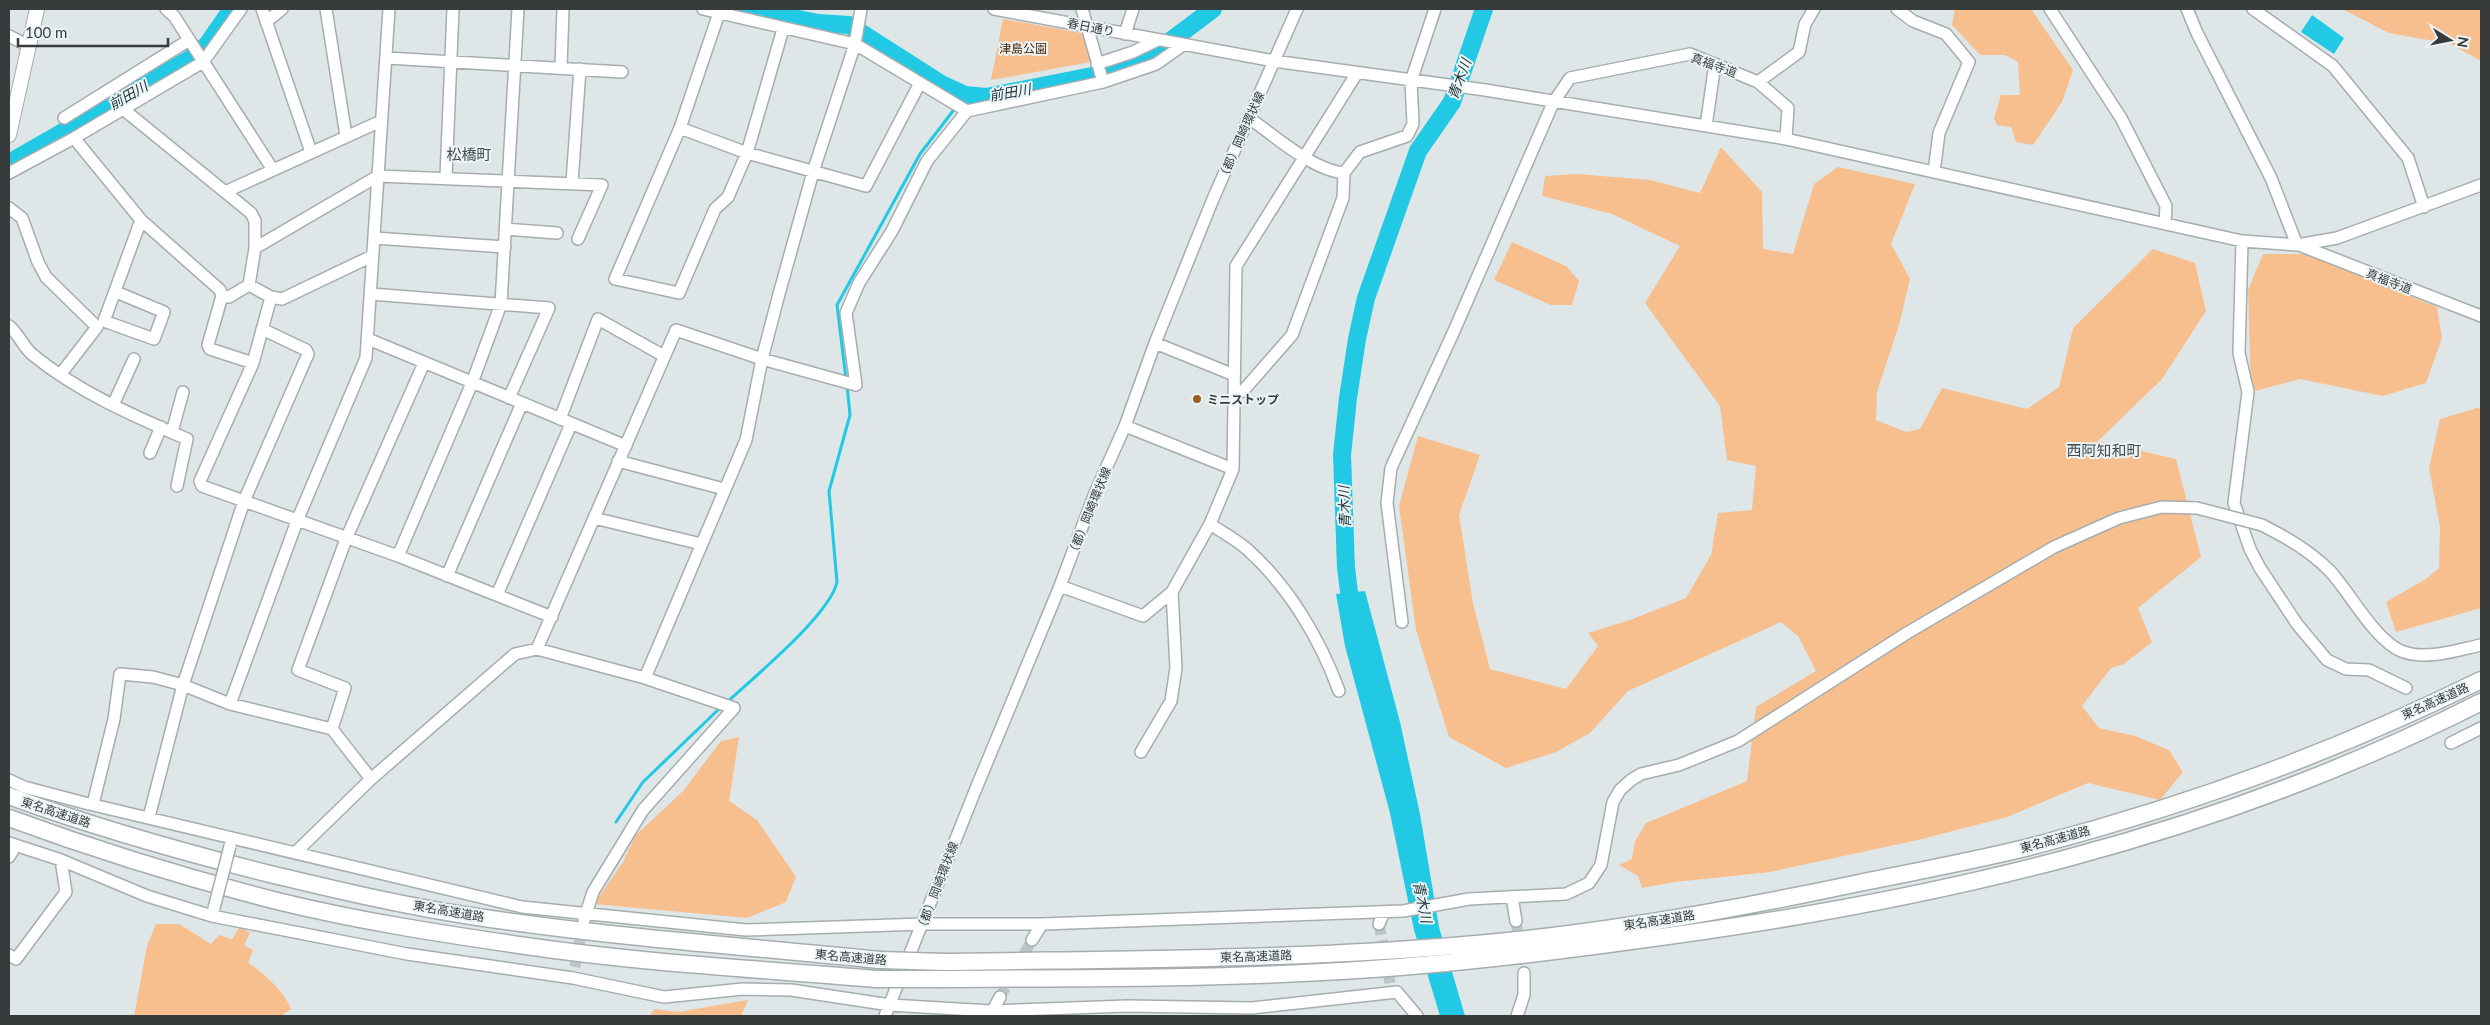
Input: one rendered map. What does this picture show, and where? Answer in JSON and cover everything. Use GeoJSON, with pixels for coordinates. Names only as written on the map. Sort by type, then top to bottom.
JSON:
{"type":"FeatureCollection","features":[{"type":"Feature","properties":{"kind":"highway","name":"東名高速道路"},"geometry":{"type":"LineString","coordinates":[[9,796],[204,858],[347,892],[461,914],[554,927],[880,960],[946,962],[1222,958],[1478,944],[1687,917],[1803,895],[2027,847],[2116,822],[2232,785],[2326,749],[2481,680]]}},
{"type":"Feature","properties":{"kind":"highway","name":"東名高速道路"},"geometry":{"type":"LineString","coordinates":[[9,818],[117,856],[277,901],[396,925],[527,947],[657,961],[876,978],[1222,977],[1414,966],[1485,959],[1690,934],[1924,894],[2124,844],[2239,807],[2372,754],[2481,702]]}},
{"type":"Feature","properties":{"kind":"main road"},"geometry":{"type":"LineString","coordinates":[[9,135],[37,9]]}},
{"type":"Feature","properties":{"kind":"street"},"geometry":{"type":"LineString","coordinates":[[166,9],[174,16],[273,170]]}},
{"type":"Feature","properties":{"kind":"street"},"geometry":{"type":"LineString","coordinates":[[9,173],[74,138],[203,62],[241,9]]}},
{"type":"Feature","properties":{"kind":"street"},"geometry":{"type":"LineString","coordinates":[[262,9],[311,152]]}},
{"type":"Feature","properties":{"kind":"street"},"geometry":{"type":"LineString","coordinates":[[266,22],[282,9]]}},
{"type":"Feature","properties":{"kind":"street"},"geometry":{"type":"LineString","coordinates":[[326,9],[346,136]]}},
{"type":"Feature","properties":{"kind":"street"},"geometry":{"type":"LineString","coordinates":[[230,704],[297,520],[366,358],[389,9]]}},
{"type":"Feature","properties":{"kind":"street"},"geometry":{"type":"LineString","coordinates":[[446,177],[453,9]]}},
{"type":"Feature","properties":{"kind":"street"},"geometry":{"type":"LineString","coordinates":[[398,556],[472,383],[501,304],[518,9]]}},
{"type":"Feature","properties":{"kind":"street"},"geometry":{"type":"LineString","coordinates":[[561,68],[563,9]]}},
{"type":"Feature","properties":{"kind":"street"},"geometry":{"type":"LineString","coordinates":[[703,9],[854,44],[967,111]]}},
{"type":"Feature","properties":{"kind":"street","name":"春日通り"},"geometry":{"type":"LineString","coordinates":[[994,9],[1183,45]]}},
{"type":"Feature","properties":{"kind":"street"},"geometry":{"type":"LineString","coordinates":[[1082,9],[1103,82]]}},
{"type":"Feature","properties":{"kind":"street"},"geometry":{"type":"LineString","coordinates":[[1125,34],[1133,9]]}},
{"type":"Feature","properties":{"kind":"street","name":"（都）岡崎環状線"},"geometry":{"type":"LineString","coordinates":[[885,1016],[1060,586],[1095,493],[1125,426],[1155,343],[1212,199],[1296,9]]}},
{"type":"Feature","properties":{"kind":"street"},"geometry":{"type":"LineString","coordinates":[[1234,392],[1243,391],[1292,335],[1343,198],[1344,173],[1360,152],[1407,136],[1413,124],[1413,81],[1435,9]]}},
{"type":"Feature","properties":{"kind":"street"},"geometry":{"type":"LineString","coordinates":[[1758,82],[1799,52],[1805,24],[1814,9]]}},
{"type":"Feature","properties":{"kind":"street"},"geometry":{"type":"LineString","coordinates":[[1897,9],[1913,21],[1946,34],[1968,62],[1938,133],[1934,172]]}},
{"type":"Feature","properties":{"kind":"street"},"geometry":{"type":"LineString","coordinates":[[2050,9],[2122,118],[2166,206],[2165,224]]}},
{"type":"Feature","properties":{"kind":"street"},"geometry":{"type":"LineString","coordinates":[[2187,9],[2197,33],[2271,178],[2297,245]]}},
{"type":"Feature","properties":{"kind":"street"},"geometry":{"type":"LineString","coordinates":[[2253,9],[2333,66],[2408,158],[2424,206]]}},
{"type":"Feature","properties":{"kind":"street"},"geometry":{"type":"LineString","coordinates":[[645,678],[746,440],[762,359],[814,172],[854,44],[860,12]]}},
{"type":"Feature","properties":{"kind":"street"},"geometry":{"type":"LineString","coordinates":[[719,13],[680,128],[615,279],[679,293],[715,208],[728,196],[747,153],[783,29]]}},
{"type":"Feature","properties":{"kind":"street"},"geometry":{"type":"LineString","coordinates":[[9,37],[29,46]]}},
{"type":"Feature","properties":{"kind":"street"},"geometry":{"type":"LineString","coordinates":[[1097,64],[1133,52],[1158,40]]}},
{"type":"Feature","properties":{"kind":"street"},"geometry":{"type":"LineString","coordinates":[[64,118],[192,44]]}},
{"type":"Feature","properties":{"kind":"street"},"geometry":{"type":"LineString","coordinates":[[537,649],[676,330],[762,359],[856,386],[846,313],[860,283],[892,231],[926,160],[967,111],[1103,82],[1156,64],[1183,45],[1274,61],[1485,90],[1553,103],[1786,139],[2242,241],[2297,245],[2337,238],[2481,186]]}},
{"type":"Feature","properties":{"kind":"street","name":"真福寺道"},"geometry":{"type":"LineString","coordinates":[[1402,622],[1387,503],[1391,468],[1454,331],[1553,103],[1570,78],[1690,54],[1758,82],[1788,108],[1786,139]]}},
{"type":"Feature","properties":{"kind":"street"},"geometry":{"type":"LineString","coordinates":[[387,58],[515,64],[622,72]]}},
{"type":"Feature","properties":{"kind":"street"},"geometry":{"type":"LineString","coordinates":[[1706,126],[1716,64]]}},
{"type":"Feature","properties":{"kind":"street"},"geometry":{"type":"LineString","coordinates":[[572,184],[580,69]]}},
{"type":"Feature","properties":{"kind":"street"},"geometry":{"type":"LineString","coordinates":[[1060,586],[1143,616],[1172,592],[1210,524],[1233,469],[1236,266],[1357,73]]}},
{"type":"Feature","properties":{"kind":"street"},"geometry":{"type":"LineString","coordinates":[[680,128],[747,153],[866,186],[920,83]]}},
{"type":"Feature","properties":{"kind":"street"},"geometry":{"type":"LineString","coordinates":[[123,109],[251,213],[255,221],[255,248],[249,285],[230,297],[222,296]]}},
{"type":"Feature","properties":{"kind":"street"},"geometry":{"type":"LineString","coordinates":[[1249,118],[1305,157],[1331,172],[1344,173]]}},
{"type":"Feature","properties":{"kind":"street"},"geometry":{"type":"LineString","coordinates":[[225,192],[346,136],[381,122]]}},
{"type":"Feature","properties":{"kind":"street"},"geometry":{"type":"LineString","coordinates":[[74,138],[141,220],[220,290],[222,296],[208,345],[210,348],[253,363]]}},
{"type":"Feature","properties":{"kind":"street"},"geometry":{"type":"LineString","coordinates":[[255,248],[378,176],[446,177],[602,185],[578,239]]}},
{"type":"Feature","properties":{"kind":"street"},"geometry":{"type":"LineString","coordinates":[[9,208],[22,218],[38,262],[46,277],[96,327],[60,375]]}},
{"type":"Feature","properties":{"kind":"street"},"geometry":{"type":"LineString","coordinates":[[116,292],[164,312],[154,339],[104,320],[116,292],[141,220]]}},
{"type":"Feature","properties":{"kind":"street"},"geometry":{"type":"LineString","coordinates":[[506,229],[557,233]]}},
{"type":"Feature","properties":{"kind":"street"},"geometry":{"type":"LineString","coordinates":[[374,238],[505,247]]}},
{"type":"Feature","properties":{"kind":"street"},"geometry":{"type":"LineString","coordinates":[[2242,241],[2239,353],[2248,392],[2234,503],[2250,549],[2260,568],[2297,624],[2327,660],[2346,669],[2370,670],[2406,688]]}},
{"type":"Feature","properties":{"kind":"street","name":"真福寺道"},"geometry":{"type":"LineString","coordinates":[[2297,245],[2481,316]]}},
{"type":"Feature","properties":{"kind":"street"},"geometry":{"type":"LineString","coordinates":[[249,285],[271,298],[282,299],[372,256]]}},
{"type":"Feature","properties":{"kind":"street"},"geometry":{"type":"LineString","coordinates":[[371,294],[549,308],[509,398]]}},
{"type":"Feature","properties":{"kind":"street"},"geometry":{"type":"LineString","coordinates":[[271,298],[253,363],[200,482],[202,486],[398,556],[552,617]]}},
{"type":"Feature","properties":{"kind":"street"},"geometry":{"type":"LineString","coordinates":[[560,419],[598,319],[664,356]]}},
{"type":"Feature","properties":{"kind":"street"},"geometry":{"type":"LineString","coordinates":[[9,326],[15,331],[31,354],[60,375],[113,405],[187,439],[177,486]]}},
{"type":"Feature","properties":{"kind":"street"},"geometry":{"type":"LineString","coordinates":[[148,817],[183,685],[244,501],[308,354],[306,350],[262,329]]}},
{"type":"Feature","properties":{"kind":"street"},"geometry":{"type":"LineString","coordinates":[[368,339],[626,446]]}},
{"type":"Feature","properties":{"kind":"street"},"geometry":{"type":"LineString","coordinates":[[1155,343],[1234,375]]}},
{"type":"Feature","properties":{"kind":"street"},"geometry":{"type":"LineString","coordinates":[[113,405],[134,358]]}},
{"type":"Feature","properties":{"kind":"street"},"geometry":{"type":"LineString","coordinates":[[332,729],[345,688],[298,670],[346,539],[424,363]]}},
{"type":"Feature","properties":{"kind":"street"},"geometry":{"type":"LineString","coordinates":[[172,432],[183,392]]}},
{"type":"Feature","properties":{"kind":"street"},"geometry":{"type":"LineString","coordinates":[[447,576],[522,403]]}},
{"type":"Feature","properties":{"kind":"street"},"geometry":{"type":"LineString","coordinates":[[497,595],[571,424]]}},
{"type":"Feature","properties":{"kind":"street"},"geometry":{"type":"LineString","coordinates":[[1125,426],[1233,469]]}},
{"type":"Feature","properties":{"kind":"street"},"geometry":{"type":"LineString","coordinates":[[150,453],[161,428]]}},
{"type":"Feature","properties":{"kind":"street"},"geometry":{"type":"LineString","coordinates":[[618,462],[724,489]]}},
{"type":"Feature","properties":{"kind":"street"},"geometry":{"type":"LineString","coordinates":[[9,780],[24,787],[148,817],[232,841],[296,852],[522,906],[585,916],[746,930],[923,924],[1042,924],[1403,911],[1469,899],[1566,894],[1589,883],[1601,865],[1614,802],[1620,790],[1641,774],[1679,765],[1738,741],[1907,633],[2054,547],[2119,518],[2162,508],[2197,508],[2262,525],[2295,543],[2329,570],[2384,641],[2402,651],[2425,655],[2481,645]]}},
{"type":"Feature","properties":{"kind":"street"},"geometry":{"type":"LineString","coordinates":[[594,518],[701,544]]}},
{"type":"Feature","properties":{"kind":"street"},"geometry":{"type":"LineString","coordinates":[[1210,524],[1248,550],[1294,602],[1330,666],[1339,691]]}},
{"type":"Feature","properties":{"kind":"street"},"geometry":{"type":"LineString","coordinates":[[1141,752],[1171,701],[1176,668],[1172,592]]}},
{"type":"Feature","properties":{"kind":"street"},"geometry":{"type":"LineString","coordinates":[[296,852],[372,779],[515,654],[537,649],[645,678],[734,708],[643,810],[593,892],[585,916]]}},
{"type":"Feature","properties":{"kind":"street"},"geometry":{"type":"LineString","coordinates":[[93,804],[114,719],[120,674],[153,677],[183,685],[230,704],[332,729],[372,779]]}},
{"type":"Feature","properties":{"kind":"street"},"geometry":{"type":"LineString","coordinates":[[2451,743],[2481,728]]}},
{"type":"Feature","properties":{"kind":"street"},"geometry":{"type":"LineString","coordinates":[[213,912],[232,841]]}},
{"type":"Feature","properties":{"kind":"street"},"geometry":{"type":"LineString","coordinates":[[9,857],[12,844],[61,860],[148,896],[213,912],[407,954],[574,973],[664,997],[743,989],[791,990],[890,1005],[990,1014],[1130,1011],[1253,1012],[1393,987],[1417,1016]]}},
{"type":"Feature","properties":{"kind":"street"},"geometry":{"type":"LineString","coordinates":[[9,954],[16,959],[66,892],[61,860]]}},
{"type":"Feature","properties":{"kind":"street"},"geometry":{"type":"LineString","coordinates":[[1512,897],[1516,921]]}},
{"type":"Feature","properties":{"kind":"street"},"geometry":{"type":"LineString","coordinates":[[1379,924],[1384,912]]}},
{"type":"Feature","properties":{"kind":"street"},"geometry":{"type":"LineString","coordinates":[[1032,940],[1042,924]]}},
{"type":"Feature","properties":{"kind":"street"},"geometry":{"type":"LineString","coordinates":[[1517,1016],[1524,995],[1524,973]]}},
{"type":"Feature","properties":{"kind":"street"},"geometry":{"type":"LineString","coordinates":[[990,1014],[1000,997]]}},
{"type":"Feature","properties":{"kind":"green space"},"geometry":{"type":"Polygon","coordinates":[[[1955,9],[2031,9],[2073,70],[2062,102],[2033,145],[2016,142],[2011,127],[1997,125],[1994,118],[2001,95],[2020,95],[2018,62],[2005,55],[1980,55],[1952,25],[1955,9]]]}},
{"type":"Feature","properties":{"kind":"green space"},"geometry":{"type":"Polygon","coordinates":[[[2342,9],[2481,9],[2481,61],[2451,44],[2389,33],[2342,9]]]}},
{"type":"Feature","properties":{"kind":"green space","name":"津島公園"},"geometry":{"type":"Polygon","coordinates":[[[1003,19],[1082,33],[1091,62],[991,80],[1003,19]]]}},
{"type":"Feature","properties":{"kind":"green space"},"geometry":{"type":"Polygon","coordinates":[[[1721,147],[1762,192],[1763,249],[1793,254],[1814,184],[1838,167],[1915,184],[1891,244],[1910,279],[1899,325],[1877,392],[1876,420],[1906,432],[1920,429],[1942,388],[2027,409],[2059,387],[2073,328],[2153,249],[2195,263],[2206,311],[2162,379],[2098,441],[2176,459],[2201,557],[2138,608],[2152,642],[2124,664],[2111,668],[2082,706],[2099,728],[2135,736],[2169,750],[2183,772],[2160,800],[2088,783],[2007,817],[1922,839],[1770,872],[1675,882],[1642,888],[1638,876],[1619,865],[1632,859],[1635,841],[1646,823],[1747,781],[1756,707],[1816,671],[1798,636],[1781,622],[1628,691],[1590,733],[1556,752],[1506,768],[1449,737],[1416,630],[1399,506],[1418,436],[1480,455],[1459,515],[1473,603],[1490,669],[1566,689],[1598,646],[1588,633],[1630,620],[1686,598],[1711,555],[1718,513],[1752,510],[1756,466],[1727,460],[1720,406],[1645,303],[1680,246],[1612,214],[1542,196],[1545,176],[1577,174],[1650,180],[1700,193],[1721,147]]]}},
{"type":"Feature","properties":{"kind":"green space"},"geometry":{"type":"Polygon","coordinates":[[[1512,242],[1566,266],[1579,281],[1572,305],[1551,305],[1494,280],[1512,242]]]}},
{"type":"Feature","properties":{"kind":"green space"},"geometry":{"type":"Polygon","coordinates":[[[2263,254],[2307,254],[2437,307],[2442,338],[2426,383],[2383,396],[2300,379],[2251,392],[2248,290],[2263,254]]]}},
{"type":"Feature","properties":{"kind":"green space"},"geometry":{"type":"Polygon","coordinates":[[[2477,408],[2481,409],[2481,608],[2396,632],[2386,602],[2426,579],[2439,568],[2440,527],[2429,468],[2440,419],[2477,408]]]}},
{"type":"Feature","properties":{"kind":"green space"},"geometry":{"type":"Polygon","coordinates":[[[739,737],[729,801],[757,820],[796,877],[786,902],[747,918],[594,904],[623,862],[635,836],[683,791],[721,741],[739,737]]]}},
{"type":"Feature","properties":{"kind":"green space"},"geometry":{"type":"Polygon","coordinates":[[[156,924],[179,924],[211,944],[219,935],[232,939],[240,927],[250,933],[244,945],[253,950],[248,963],[273,983],[284,996],[291,1009],[281,1016],[134,1016],[147,946],[156,924]]]}},
{"type":"Feature","properties":{"kind":"green space"},"geometry":{"type":"Polygon","coordinates":[[[748,1000],[741,1016],[650,1016],[654,1009],[678,1012],[748,1000]]]}},
{"type":"Feature","properties":{"kind":"water"},"geometry":{"type":"Polygon","coordinates":[[[2312,15],[2344,38],[2334,54],[2301,32],[2312,15]]]}},
{"type":"Feature","properties":{"kind":"water"},"geometry":{"type":"Polygon","coordinates":[[[1365,591],[1400,722],[1420,814],[1439,927],[1465,1016],[1440,1016],[1414,930],[1390,813],[1345,646],[1336,594],[1365,591]]]}},
{"type":"Feature","properties":{"kind":"waterway","name":"前田川"},"geometry":{"type":"LineString","coordinates":[[9,163],[190,59],[207,45],[232,9]]}},
{"type":"Feature","properties":{"kind":"waterway","name":"前田川"},"geometry":{"type":"LineString","coordinates":[[748,9],[818,23],[849,25],[943,85],[965,95],[986,97],[1092,76],[1149,57],[1213,9]]}},
{"type":"Feature","properties":{"kind":"waterway","name":"青木川"},"geometry":{"type":"LineString","coordinates":[[1352,616],[1346,568],[1342,455],[1357,339],[1366,298],[1418,151],[1452,102],[1484,9]]}},
{"type":"Feature","properties":{"kind":"waterway"},"geometry":{"type":"LineString","coordinates":[[959,102],[965,95]]}},
{"type":"Feature","properties":{"kind":"waterway"},"geometry":{"type":"LineString","coordinates":[[846,379],[837,305],[920,154],[956,107]]}},
{"type":"Feature","properties":{"kind":"waterway"},"geometry":{"type":"LineString","coordinates":[[726,703],[789,646],[806,628],[821,611],[831,596],[837,582],[829,491],[850,415],[847,385]]}},
{"type":"Feature","properties":{"kind":"waterway"},"geometry":{"type":"LineString","coordinates":[[616,822],[643,782],[721,707]]}},
{"type":"Feature","properties":{"kind":"tunnel"},"geometry":{"type":"LineString","coordinates":[[1516,921],[1524,973]]}},
{"type":"Feature","properties":{"kind":"tunnel"},"geometry":{"type":"LineString","coordinates":[[575,967],[583,924]]}},
{"type":"Feature","properties":{"kind":"tunnel"},"geometry":{"type":"LineString","coordinates":[[1379,924],[1390,983]]}},
{"type":"Feature","properties":{"kind":"tunnel"},"geometry":{"type":"LineString","coordinates":[[1000,997],[1032,940]]}},
{"type":"Feature","properties":{"kind":"place","name":"ミニストップ"},"geometry":{"type":"Point","coordinates":[1197,399]}},
{"type":"Feature","properties":{"kind":"district","name":"松橋町"},"geometry":{"type":"Point","coordinates":[469,154]}},
{"type":"Feature","properties":{"kind":"district","name":"西阿知和町"},"geometry":{"type":"Point","coordinates":[2104,450]}}]}
